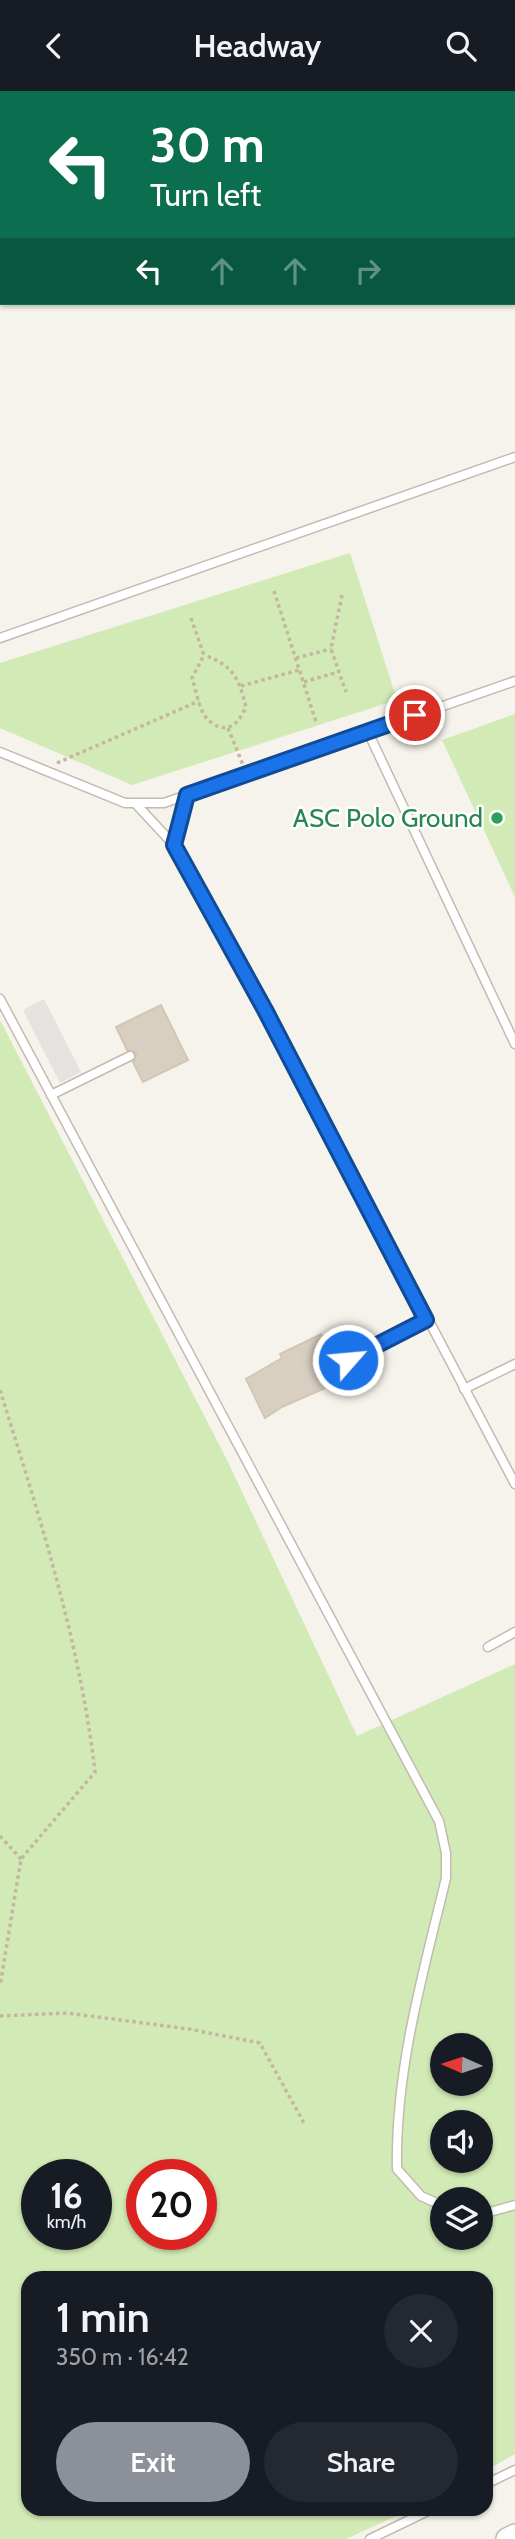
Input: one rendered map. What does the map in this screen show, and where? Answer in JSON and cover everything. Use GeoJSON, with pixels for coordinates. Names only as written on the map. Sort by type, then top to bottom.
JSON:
{"type":"FeatureCollection","features":[{"type":"Feature","properties":{"kind":"street"},"geometry":{"type":"LineString","coordinates":[[507,2539],[515,2535]]}},
{"type":"Feature","properties":{"kind":"lane"},"geometry":{"type":"LineString","coordinates":[[0,638],[515,457]]}},
{"type":"Feature","properties":{"kind":"lane"},"geometry":{"type":"LineString","coordinates":[[0,752],[125,803],[164,803],[515,681]]}},
{"type":"Feature","properties":{"kind":"lane"},"geometry":{"type":"LineString","coordinates":[[368,732],[515,1044]]}},
{"type":"Feature","properties":{"kind":"lane"},"geometry":{"type":"LineString","coordinates":[[174,845],[187,795]]}},
{"type":"Feature","properties":{"kind":"lane"},"geometry":{"type":"LineString","coordinates":[[135,803],[174,845],[265,1010],[515,1485]]}},
{"type":"Feature","properties":{"kind":"lane"},"geometry":{"type":"LineString","coordinates":[[0,999],[439,1821],[446,1853],[446,1878],[410,2031],[396,2126],[397,2169],[421,2196],[430,2200]]}},
{"type":"Feature","properties":{"kind":"lane"},"geometry":{"type":"LineString","coordinates":[[51,1095],[130,1056]]}},
{"type":"Feature","properties":{"kind":"lane"},"geometry":{"type":"LineString","coordinates":[[348,1360],[426,1320]]}},
{"type":"Feature","properties":{"kind":"lane"},"geometry":{"type":"LineString","coordinates":[[464,1389],[515,1364]]}},
{"type":"Feature","properties":{"kind":"lane"},"geometry":{"type":"LineString","coordinates":[[488,1647],[515,1632]]}},
{"type":"Feature","properties":{"kind":"lane"},"geometry":{"type":"LineString","coordinates":[[493,2211],[515,2205]]}},
{"type":"Feature","properties":{"kind":"lane"},"geometry":{"type":"LineString","coordinates":[[493,2481],[515,2470]]}},
{"type":"Feature","properties":{"kind":"lane"},"geometry":{"type":"LineString","coordinates":[[370,2539],[418,2516]]}},
{"type":"Feature","properties":{"kind":"path"},"geometry":{"type":"LineString","coordinates":[[274,591],[316,722]]}},
{"type":"Feature","properties":{"kind":"path"},"geometry":{"type":"LineString","coordinates":[[342,595],[331,649],[346,692]]}},
{"type":"Feature","properties":{"kind":"path"},"geometry":{"type":"LineString","coordinates":[[191,618],[204,655],[192,678],[199,701],[205,718],[219,727],[229,728],[235,724],[246,707],[241,686],[227,665],[204,655]]}},
{"type":"Feature","properties":{"kind":"path"},"geometry":{"type":"LineString","coordinates":[[296,658],[331,649]]}},
{"type":"Feature","properties":{"kind":"path"},"geometry":{"type":"LineString","coordinates":[[241,686],[300,670]]}},
{"type":"Feature","properties":{"kind":"path"},"geometry":{"type":"LineString","coordinates":[[304,682],[338,672]]}},
{"type":"Feature","properties":{"kind":"path"},"geometry":{"type":"LineString","coordinates":[[42,770],[199,701]]}},
{"type":"Feature","properties":{"kind":"path"},"geometry":{"type":"LineString","coordinates":[[229,728],[246,774]]}},
{"type":"Feature","properties":{"kind":"path"},"geometry":{"type":"LineString","coordinates":[[0,1390],[49,1550],[89,1717],[95,1772],[21,1859],[0,1986]]}},
{"type":"Feature","properties":{"kind":"path"},"geometry":{"type":"LineString","coordinates":[[0,1836],[21,1859]]}},
{"type":"Feature","properties":{"kind":"path"},"geometry":{"type":"LineString","coordinates":[[0,2016],[67,2013],[189,2029],[260,2043],[305,2125]]}},
{"type":"Feature","properties":{"kind":"green space"},"geometry":{"type":"Polygon","coordinates":[[[350,553],[397,700],[132,785],[0,728],[0,663],[350,553]]]}},
{"type":"Feature","properties":{"kind":"green space","name":"ASC Polo Ground"},"geometry":{"type":"Polygon","coordinates":[[[515,714],[515,897],[442,740],[515,714]]]}},
{"type":"Feature","properties":{"kind":"green space"},"geometry":{"type":"Polygon","coordinates":[[[0,1020],[227,1460],[357,1736],[515,1664],[515,2454],[493,2467],[493,2271],[21,2271],[21,2516],[396,2516],[346,2539],[0,2539],[0,1020]]]}},
{"type":"Feature","properties":{"kind":"shaded area"},"geometry":{"type":"Polygon","coordinates":[[[44,999],[81,1072],[60,1083],[23,1010],[44,999]]]}},
{"type":"Feature","properties":{"kind":"building"},"geometry":{"type":"Polygon","coordinates":[[[161,1005],[188,1060],[143,1082],[133,1062],[136,1053],[127,1050],[116,1027],[161,1005]]]}},
{"type":"Feature","properties":{"kind":"building"},"geometry":{"type":"Polygon","coordinates":[[[321,1334],[341,1381],[282,1407],[265,1418],[246,1379],[282,1358],[280,1354],[321,1334]]]}},
{"type":"Feature","properties":{"kind":"place","name":"ASC Polo Ground"},"geometry":{"type":"Point","coordinates":[497,818]}},
{"type":"Feature","properties":{"kind":"route"},"geometry":{"type":"LineString","coordinates":[[348,1360],[426,1320],[336,1143],[174,845],[187,795],[415,715]]}}]}
